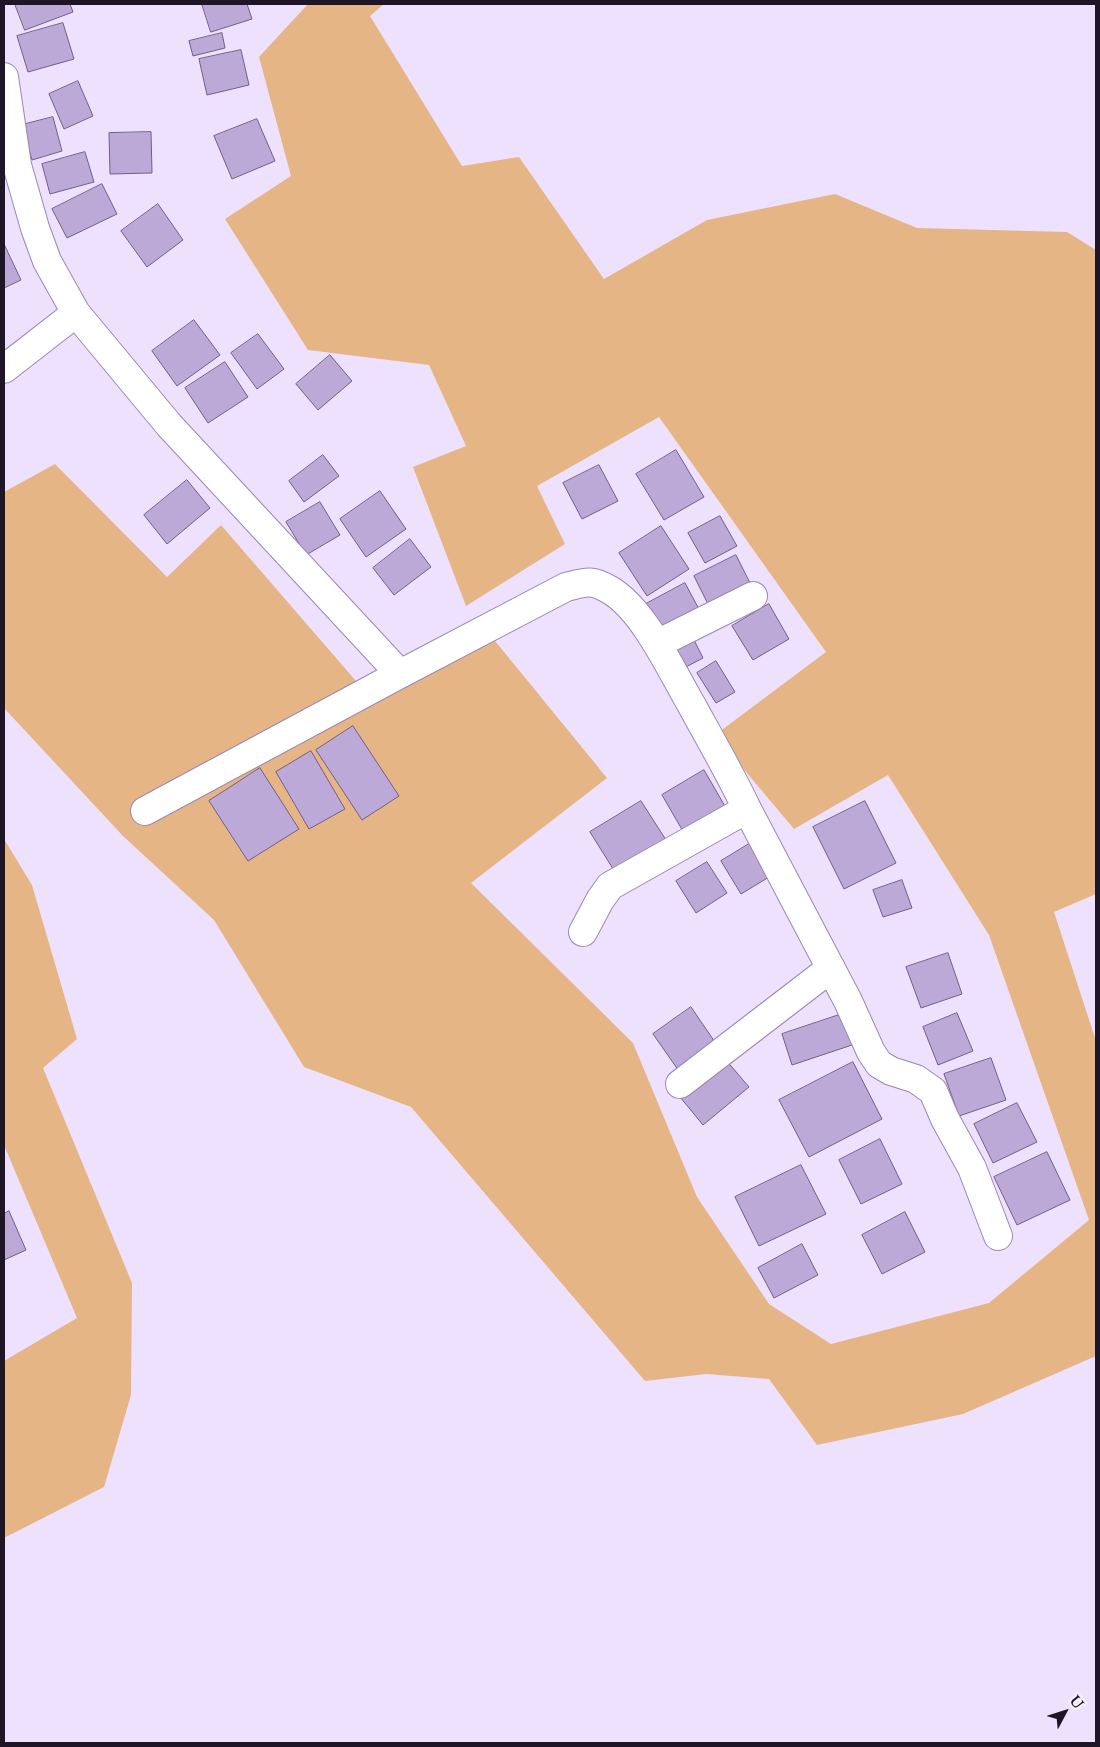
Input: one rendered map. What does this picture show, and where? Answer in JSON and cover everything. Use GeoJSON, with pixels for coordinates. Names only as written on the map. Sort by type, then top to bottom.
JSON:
{"type":"FeatureCollection","features":[{"type":"Feature","properties":{"kind":"street"},"geometry":{"type":"LineString","coordinates":[[4,77],[10,168],[47,261],[76,313],[169,425],[400,674]]}},
{"type":"Feature","properties":{"kind":"street"},"geometry":{"type":"LineString","coordinates":[[4,369],[76,313]]}},
{"type":"Feature","properties":{"kind":"street"},"geometry":{"type":"LineString","coordinates":[[145,811],[566,587],[589,581],[610,590],[630,606],[657,644],[734,781],[848,1001],[871,1052],[879,1064],[891,1071],[916,1079],[933,1090],[945,1119],[972,1168],[998,1236]]}},
{"type":"Feature","properties":{"kind":"street"},"geometry":{"type":"LineString","coordinates":[[657,644],[753,596]]}},
{"type":"Feature","properties":{"kind":"street"},"geometry":{"type":"LineString","coordinates":[[582,932],[610,886],[747,809]]}},
{"type":"Feature","properties":{"kind":"street"},"geometry":{"type":"LineString","coordinates":[[680,1084],[831,968]]}},
{"type":"Feature","properties":{"kind":"shaded area"},"geometry":{"type":"Polygon","coordinates":[[[308,4],[384,4],[370,16],[462,166],[519,157],[604,279],[707,220],[835,194],[917,228],[1067,232],[1096,250],[1096,894],[1054,912],[1096,1041],[1096,1356],[963,1414],[817,1445],[769,1379],[706,1374],[645,1381],[411,1107],[304,1067],[214,920],[123,836],[4,708],[4,492],[55,464],[167,577],[221,525],[375,703],[491,636],[607,778],[471,883],[633,1043],[697,1197],[769,1304],[831,1344],[989,1303],[1089,1220],[989,935],[888,775],[794,829],[715,735],[826,652],[659,417],[537,486],[565,544],[466,606],[413,467],[466,446],[429,365],[308,350],[225,219],[291,176],[259,57],[308,4]]]}},
{"type":"Feature","properties":{"kind":"shaded area"},"geometry":{"type":"Polygon","coordinates":[[[4,839],[32,885],[77,1039],[43,1068],[132,1283],[131,1395],[104,1487],[4,1538],[4,1361],[77,1318],[4,1145],[4,839]]]}},
{"type":"Feature","properties":{"kind":"building"},"geometry":{"type":"Polygon","coordinates":[[[15,4],[70,4],[73,12],[25,30],[15,4]]]}},
{"type":"Feature","properties":{"kind":"building"},"geometry":{"type":"Polygon","coordinates":[[[202,4],[247,4],[252,19],[211,32],[202,4]]]}},
{"type":"Feature","properties":{"kind":"building"},"geometry":{"type":"Polygon","coordinates":[[[63,23],[74,59],[28,72],[17,36],[63,23]]]}},
{"type":"Feature","properties":{"kind":"building"},"geometry":{"type":"Polygon","coordinates":[[[222,33],[225,48],[193,56],[189,41],[222,33]]]}},
{"type":"Feature","properties":{"kind":"building"},"geometry":{"type":"Polygon","coordinates":[[[241,50],[249,85],[207,95],[199,59],[241,50]]]}},
{"type":"Feature","properties":{"kind":"building"},"geometry":{"type":"Polygon","coordinates":[[[78,81],[93,116],[64,129],[49,94],[78,81]]]}},
{"type":"Feature","properties":{"kind":"building"},"geometry":{"type":"Polygon","coordinates":[[[53,117],[62,151],[32,160],[22,125],[53,117]]]}},
{"type":"Feature","properties":{"kind":"building"},"geometry":{"type":"Polygon","coordinates":[[[257,119],[275,161],[232,179],[214,136],[257,119]]]}},
{"type":"Feature","properties":{"kind":"building"},"geometry":{"type":"Polygon","coordinates":[[[151,132],[152,173],[110,174],[109,133],[151,132]]]}},
{"type":"Feature","properties":{"kind":"building"},"geometry":{"type":"Polygon","coordinates":[[[85,152],[94,182],[50,194],[42,164],[85,152]]]}},
{"type":"Feature","properties":{"kind":"building"},"geometry":{"type":"Polygon","coordinates":[[[102,184],[117,214],[67,238],[52,209],[102,184]]]}},
{"type":"Feature","properties":{"kind":"building"},"geometry":{"type":"Polygon","coordinates":[[[158,204],[183,240],[147,267],[121,231],[158,204]]]}},
{"type":"Feature","properties":{"kind":"building"},"geometry":{"type":"Polygon","coordinates":[[[4,244],[21,280],[4,288],[4,244]]]}},
{"type":"Feature","properties":{"kind":"building"},"geometry":{"type":"Polygon","coordinates":[[[194,320],[220,355],[177,386],[152,351],[194,320]]]}},
{"type":"Feature","properties":{"kind":"building"},"geometry":{"type":"Polygon","coordinates":[[[258,334],[284,369],[257,389],[231,353],[258,334]]]}},
{"type":"Feature","properties":{"kind":"building"},"geometry":{"type":"Polygon","coordinates":[[[330,355],[352,381],[318,410],[296,384],[330,355]]]}},
{"type":"Feature","properties":{"kind":"building"},"geometry":{"type":"Polygon","coordinates":[[[225,362],[248,397],[208,423],[185,388],[225,362]]]}},
{"type":"Feature","properties":{"kind":"building"},"geometry":{"type":"Polygon","coordinates":[[[676,450],[704,497],[664,520],[636,474],[676,450]]]}},
{"type":"Feature","properties":{"kind":"building"},"geometry":{"type":"Polygon","coordinates":[[[323,455],[339,476],[304,502],[289,481],[323,455]]]}},
{"type":"Feature","properties":{"kind":"building"},"geometry":{"type":"Polygon","coordinates":[[[599,465],[618,501],[582,519],[563,483],[599,465]]]}},
{"type":"Feature","properties":{"kind":"building"},"geometry":{"type":"Polygon","coordinates":[[[187,480],[210,508],[167,544],[144,515],[187,480]]]}},
{"type":"Feature","properties":{"kind":"building"},"geometry":{"type":"Polygon","coordinates":[[[380,491],[406,529],[366,557],[340,519],[380,491]]]}},
{"type":"Feature","properties":{"kind":"building"},"geometry":{"type":"Polygon","coordinates":[[[320,502],[340,535],[306,555],[286,522],[320,502]]]}},
{"type":"Feature","properties":{"kind":"building"},"geometry":{"type":"Polygon","coordinates":[[[720,516],[737,546],[705,563],[688,533],[720,516]]]}},
{"type":"Feature","properties":{"kind":"building"},"geometry":{"type":"Polygon","coordinates":[[[661,526],[689,569],[647,596],[619,553],[661,526]]]}},
{"type":"Feature","properties":{"kind":"building"},"geometry":{"type":"Polygon","coordinates":[[[410,539],[431,567],[394,595],[373,568],[410,539]]]}},
{"type":"Feature","properties":{"kind":"building"},"geometry":{"type":"Polygon","coordinates":[[[736,555],[751,585],[709,606],[694,576],[736,555]]]}},
{"type":"Feature","properties":{"kind":"building"},"geometry":{"type":"Polygon","coordinates":[[[685,583],[701,613],[661,635],[644,605],[685,583]]]}},
{"type":"Feature","properties":{"kind":"building"},"geometry":{"type":"Polygon","coordinates":[[[769,604],[789,639],[753,660],[732,626],[769,604]]]}},
{"type":"Feature","properties":{"kind":"building"},"geometry":{"type":"Polygon","coordinates":[[[691,634],[703,658],[682,669],[669,645],[691,634]]]}},
{"type":"Feature","properties":{"kind":"building"},"geometry":{"type":"Polygon","coordinates":[[[716,661],[735,692],[716,703],[697,673],[716,661]]]}},
{"type":"Feature","properties":{"kind":"building"},"geometry":{"type":"Polygon","coordinates":[[[353,726],[399,796],[362,820],[316,750],[353,726]]]}},
{"type":"Feature","properties":{"kind":"building"},"geometry":{"type":"Polygon","coordinates":[[[311,751],[345,809],[309,829],[276,772],[311,751]]]}},
{"type":"Feature","properties":{"kind":"building"},"geometry":{"type":"Polygon","coordinates":[[[260,768],[299,829],[248,861],[209,801],[260,768]]]}},
{"type":"Feature","properties":{"kind":"building"},"geometry":{"type":"Polygon","coordinates":[[[704,770],[726,808],[684,833],[662,795],[704,770]]]}},
{"type":"Feature","properties":{"kind":"building"},"geometry":{"type":"Polygon","coordinates":[[[641,801],[666,840],[615,872],[590,832],[641,801]]]}},
{"type":"Feature","properties":{"kind":"building"},"geometry":{"type":"Polygon","coordinates":[[[865,801],[896,863],[844,889],[813,827],[865,801]]]}},
{"type":"Feature","properties":{"kind":"building"},"geometry":{"type":"Polygon","coordinates":[[[754,841],[774,874],[741,894],[721,861],[754,841]]]}},
{"type":"Feature","properties":{"kind":"building"},"geometry":{"type":"Polygon","coordinates":[[[707,862],[727,893],[696,913],[676,881],[707,862]]]}},
{"type":"Feature","properties":{"kind":"building"},"geometry":{"type":"Polygon","coordinates":[[[902,880],[912,908],[883,917],[873,890],[902,880]]]}},
{"type":"Feature","properties":{"kind":"building"},"geometry":{"type":"Polygon","coordinates":[[[948,953],[962,994],[921,1008],[906,967],[948,953]]]}},
{"type":"Feature","properties":{"kind":"building"},"geometry":{"type":"Polygon","coordinates":[[[691,1007],[719,1048],[681,1074],[653,1034],[691,1007]]]}},
{"type":"Feature","properties":{"kind":"building"},"geometry":{"type":"Polygon","coordinates":[[[957,1013],[973,1051],[938,1065],[923,1027],[957,1013]]]}},
{"type":"Feature","properties":{"kind":"building"},"geometry":{"type":"Polygon","coordinates":[[[842,1014],[852,1045],[792,1065],[782,1034],[842,1014]]]}},
{"type":"Feature","properties":{"kind":"building"},"geometry":{"type":"Polygon","coordinates":[[[991,1058],[1006,1100],[959,1116],[944,1074],[991,1058]]]}},
{"type":"Feature","properties":{"kind":"building"},"geometry":{"type":"Polygon","coordinates":[[[725,1059],[749,1087],[703,1125],[680,1097],[725,1059]]]}},
{"type":"Feature","properties":{"kind":"building"},"geometry":{"type":"Polygon","coordinates":[[[853,1062],[882,1119],[809,1157],[779,1100],[853,1062]]]}},
{"type":"Feature","properties":{"kind":"building"},"geometry":{"type":"Polygon","coordinates":[[[1017,1103],[1037,1142],[993,1163],[974,1124],[1017,1103]]]}},
{"type":"Feature","properties":{"kind":"building"},"geometry":{"type":"Polygon","coordinates":[[[880,1139],[902,1184],[861,1204],[839,1160],[880,1139]]]}},
{"type":"Feature","properties":{"kind":"building"},"geometry":{"type":"Polygon","coordinates":[[[1047,1152],[1070,1200],[1017,1225],[994,1177],[1047,1152]]]}},
{"type":"Feature","properties":{"kind":"building"},"geometry":{"type":"Polygon","coordinates":[[[801,1165],[826,1214],[759,1246],[735,1197],[801,1165]]]}},
{"type":"Feature","properties":{"kind":"building"},"geometry":{"type":"Polygon","coordinates":[[[9,1211],[26,1250],[4,1260],[4,1214],[9,1211]]]}},
{"type":"Feature","properties":{"kind":"building"},"geometry":{"type":"Polygon","coordinates":[[[905,1212],[925,1252],[882,1274],[862,1235],[905,1212]]]}},
{"type":"Feature","properties":{"kind":"building"},"geometry":{"type":"Polygon","coordinates":[[[802,1244],[818,1275],[774,1298],[758,1268],[802,1244]]]}}]}
